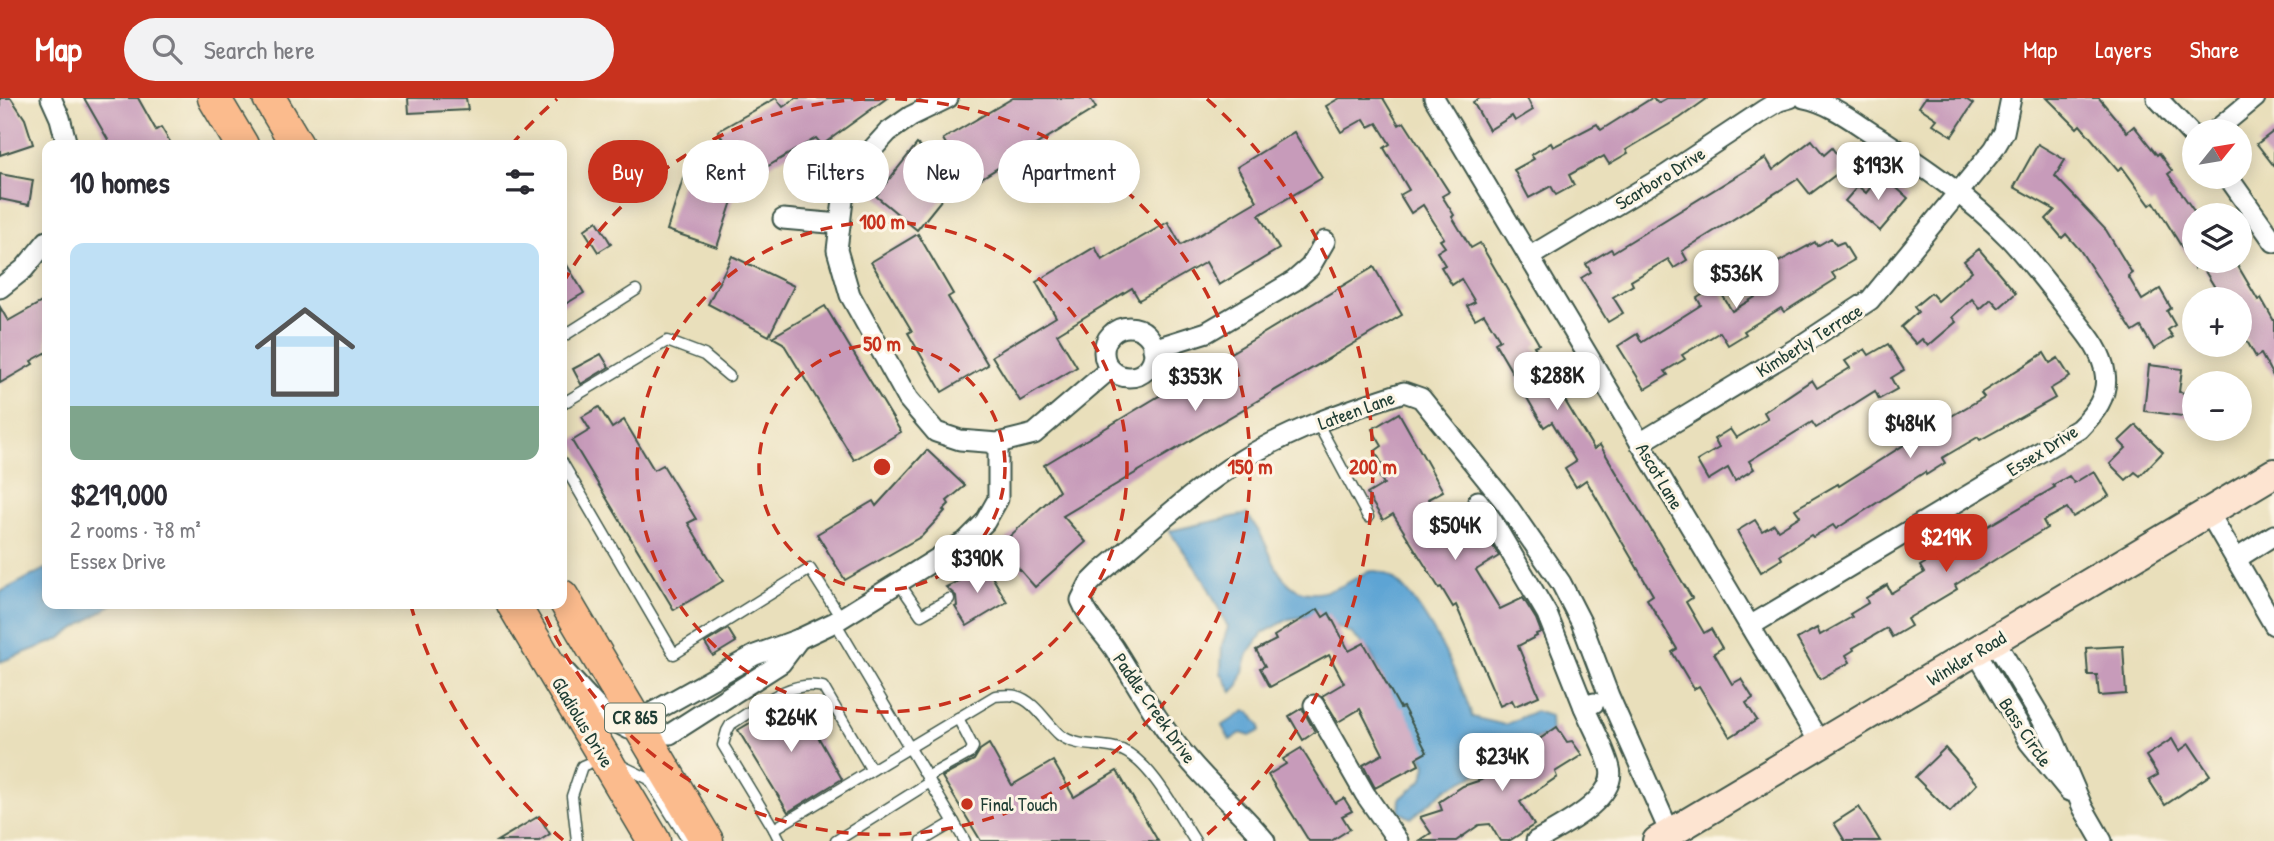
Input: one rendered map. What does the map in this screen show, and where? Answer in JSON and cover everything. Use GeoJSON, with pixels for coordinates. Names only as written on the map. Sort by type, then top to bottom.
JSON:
{"type":"FeatureCollection","features":[{"type":"Feature","properties":{"kind":"main road"},"geometry":{"type":"LineString","coordinates":[[214,98],[239,140]]}},
{"type":"Feature","properties":{"kind":"main road"},"geometry":{"type":"LineString","coordinates":[[269,98],[294,140]]}},
{"type":"Feature","properties":{"kind":"main road","name":"CR 865"},"geometry":{"type":"LineString","coordinates":[[567,605],[707,841]]}},
{"type":"Feature","properties":{"kind":"main road","name":"Gladiolus Drive"},"geometry":{"type":"LineString","coordinates":[[516,609],[654,841]]}},
{"type":"Feature","properties":{"kind":"street"},"geometry":{"type":"LineString","coordinates":[[51,98],[66,140]]}},
{"type":"Feature","properties":{"kind":"street"},"geometry":{"type":"LineString","coordinates":[[948,98],[911,116],[888,132],[857,166],[843,200],[837,250],[850,296],[908,399],[936,432],[960,440],[998,443],[1034,434],[1110,369]]}},
{"type":"Feature","properties":{"kind":"street","name":"Ascot Lane"},"geometry":{"type":"LineString","coordinates":[[1434,98],[1821,745]]}},
{"type":"Feature","properties":{"kind":"street","name":"Scarboro Drive"},"geometry":{"type":"LineString","coordinates":[[1529,257],[1666,175],[1779,100],[1790,98]]}},
{"type":"Feature","properties":{"kind":"street"},"geometry":{"type":"LineString","coordinates":[[1804,98],[1816,100],[1836,111],[1924,166],[1960,194]]}},
{"type":"Feature","properties":{"kind":"street","name":"Kimberly Terrace"},"geometry":{"type":"LineString","coordinates":[[1640,443],[1862,307],[1884,286],[1983,164],[2004,132],[2011,98]]}},
{"type":"Feature","properties":{"kind":"street"},"geometry":{"type":"LineString","coordinates":[[2157,98],[2182,124]]}},
{"type":"Feature","properties":{"kind":"street"},"geometry":{"type":"LineString","coordinates":[[2230,119],[2255,98]]}},
{"type":"Feature","properties":{"kind":"street"},"geometry":{"type":"LineString","coordinates":[[2236,189],[2274,242]]}},
{"type":"Feature","properties":{"kind":"street","name":"Essex Drive"},"geometry":{"type":"LineString","coordinates":[[1750,626],[2079,429],[2094,414],[2104,395],[2106,375],[2101,356],[2091,340],[2009,238],[1960,194]]}},
{"type":"Feature","properties":{"kind":"street"},"geometry":{"type":"LineString","coordinates":[[783,219],[840,224]]}},
{"type":"Feature","properties":{"kind":"street"},"geometry":{"type":"LineString","coordinates":[[1153,349],[1207,332],[1294,281],[1310,267],[1325,241]]}},
{"type":"Feature","properties":{"kind":"street"},"geometry":{"type":"LineString","coordinates":[[0,288],[24,269],[42,247]]}},
{"type":"Feature","properties":{"kind":"street"},"geometry":{"type":"LineString","coordinates":[[1124,328],[1140,330],[1151,341],[1153,349],[1149,366],[1134,376],[1125,377],[1110,369],[1106,362],[1105,345],[1115,331],[1124,328]]}},
{"type":"Feature","properties":{"kind":"street","name":"Lateen Lane"},"geometry":{"type":"LineString","coordinates":[[1103,634],[1088,617],[1081,600],[1088,584],[1206,485],[1273,442],[1404,392],[1421,398],[1505,502],[1553,571],[1581,622],[1609,696],[1665,817],[1667,838]]}},
{"type":"Feature","properties":{"kind":"street"},"geometry":{"type":"LineString","coordinates":[[535,640],[580,685],[606,717],[629,729],[640,727],[670,734],[781,663],[799,639],[838,620],[967,540],[985,522],[998,499],[998,443]]}},
{"type":"Feature","properties":{"kind":"street","name":"Winkler Road"},"geometry":{"type":"LineString","coordinates":[[1667,838],[2274,473]]}},
{"type":"Feature","properties":{"kind":"street"},"geometry":{"type":"LineString","coordinates":[[1478,501],[1547,614],[1611,770],[1609,785],[1599,800],[1536,841]]}},
{"type":"Feature","properties":{"kind":"street"},"geometry":{"type":"LineString","coordinates":[[2209,513],[2274,625]]}},
{"type":"Feature","properties":{"kind":"street"},"geometry":{"type":"LineString","coordinates":[[2236,559],[2274,535]]}},
{"type":"Feature","properties":{"kind":"street"},"geometry":{"type":"LineString","coordinates":[[1529,583],[1553,571]]}},
{"type":"Feature","properties":{"kind":"street","name":"Paddle Creek Drive"},"geometry":{"type":"LineString","coordinates":[[1103,634],[1175,743],[1265,841]]}},
{"type":"Feature","properties":{"kind":"street","name":"Bass Circle"},"geometry":{"type":"LineString","coordinates":[[1985,646],[2029,743],[2083,808],[2102,841]]}},
{"type":"Feature","properties":{"kind":"street"},"geometry":{"type":"LineString","coordinates":[[1584,707],[1609,696]]}},
{"type":"Feature","properties":{"kind":"street"},"geometry":{"type":"LineString","coordinates":[[1314,705],[1365,794],[1398,841]]}},
{"type":"Feature","properties":{"kind":"lane"},"geometry":{"type":"LineString","coordinates":[[567,334],[636,290]]}},
{"type":"Feature","properties":{"kind":"lane"},"geometry":{"type":"LineString","coordinates":[[567,401],[667,341],[704,355],[729,376]]}},
{"type":"Feature","properties":{"kind":"lane"},"geometry":{"type":"LineString","coordinates":[[1318,424],[1368,517]]}},
{"type":"Feature","properties":{"kind":"lane"},"geometry":{"type":"LineString","coordinates":[[567,472],[674,654],[810,569],[909,747],[965,841]]}},
{"type":"Feature","properties":{"kind":"lane"},"geometry":{"type":"LineString","coordinates":[[944,554],[955,575]]}},
{"type":"Feature","properties":{"kind":"lane"},"geometry":{"type":"LineString","coordinates":[[898,583],[921,615],[949,599]]}},
{"type":"Feature","properties":{"kind":"lane"},"geometry":{"type":"LineString","coordinates":[[780,841],[723,745],[731,724],[794,687],[812,684],[823,687],[871,769]]}},
{"type":"Feature","properties":{"kind":"lane"},"geometry":{"type":"LineString","coordinates":[[774,829],[995,696],[1015,695],[1028,702],[1060,735],[1075,744],[1119,749],[1136,758],[1146,768],[1195,841]]}},
{"type":"Feature","properties":{"kind":"lane"},"geometry":{"type":"LineString","coordinates":[[836,841],[970,752],[973,747],[958,718]]}},
{"type":"Feature","properties":{"kind":"lane"},"geometry":{"type":"LineString","coordinates":[[575,839],[572,796],[582,766],[604,757],[649,779],[688,841]]}},
{"type":"Feature","properties":{"kind":"lane"},"geometry":{"type":"LineString","coordinates":[[922,841],[954,822]]}},
{"type":"Feature","properties":{"kind":"water"},"geometry":{"type":"Polygon","coordinates":[[[1247,514],[1282,576],[1299,591],[1328,591],[1370,571],[1388,576],[1404,589],[1434,631],[1458,680],[1472,717],[1505,725],[1535,711],[1550,716],[1551,734],[1527,742],[1481,772],[1448,788],[1411,818],[1399,812],[1400,799],[1423,779],[1426,765],[1369,650],[1351,633],[1314,615],[1289,619],[1263,633],[1248,654],[1239,685],[1232,692],[1221,673],[1222,645],[1228,627],[1204,579],[1169,531],[1247,514]]]}},
{"type":"Feature","properties":{"kind":"water"},"geometry":{"type":"Polygon","coordinates":[[[42,571],[42,609],[105,609],[58,640],[0,662],[0,592],[42,571]]]}},
{"type":"Feature","properties":{"kind":"water"},"geometry":{"type":"Polygon","coordinates":[[[1245,711],[1250,712],[1260,726],[1260,731],[1250,736],[1241,733],[1230,740],[1222,726],[1245,711]]]}},
{"type":"Feature","properties":{"kind":"building"},"geometry":{"type":"Polygon","coordinates":[[[0,98],[11,98],[25,119],[33,144],[0,155],[0,98]]]}},
{"type":"Feature","properties":{"kind":"building"},"geometry":{"type":"Polygon","coordinates":[[[84,98],[138,98],[156,130],[161,127],[169,140],[108,140],[84,98]]]}},
{"type":"Feature","properties":{"kind":"building"},"geometry":{"type":"Polygon","coordinates":[[[408,98],[466,98],[468,110],[409,113],[408,98]]]}},
{"type":"Feature","properties":{"kind":"building"},"geometry":{"type":"Polygon","coordinates":[[[776,98],[783,107],[796,98],[887,98],[829,140],[783,140],[783,157],[769,166],[769,140],[723,140],[718,131],[776,98]]]}},
{"type":"Feature","properties":{"kind":"building"},"geometry":{"type":"Polygon","coordinates":[[[1013,98],[1090,98],[1096,108],[1044,140],[998,140],[998,168],[984,176],[984,140],[943,139],[1013,98]]]}},
{"type":"Feature","properties":{"kind":"building"},"geometry":{"type":"Polygon","coordinates":[[[1340,98],[1383,98],[1399,125],[1404,122],[1449,192],[1442,196],[1454,215],[1452,217],[1471,248],[1480,243],[1539,344],[1534,346],[1553,379],[1559,375],[1571,395],[1564,399],[1594,449],[1600,445],[1692,598],[1686,602],[1704,633],[1711,629],[1722,648],[1714,653],[1732,684],[1741,679],[1753,698],[1746,703],[1757,720],[1730,737],[1699,686],[1694,689],[1672,652],[1677,649],[1647,599],[1653,595],[1586,480],[1576,487],[1565,469],[1576,462],[1552,422],[1544,427],[1495,343],[1500,340],[1484,314],[1475,319],[1467,306],[1475,302],[1461,279],[1452,285],[1441,267],[1445,265],[1437,252],[1445,247],[1440,240],[1444,238],[1423,205],[1411,213],[1400,195],[1409,190],[1384,148],[1390,144],[1377,123],[1369,127],[1364,119],[1341,132],[1326,106],[1340,98]]]}},
{"type":"Feature","properties":{"kind":"building"},"geometry":{"type":"Polygon","coordinates":[[[1480,98],[1527,98],[1533,110],[1515,121],[1512,116],[1489,130],[1473,102],[1480,98]]]}},
{"type":"Feature","properties":{"kind":"building"},"geometry":{"type":"Polygon","coordinates":[[[1652,98],[1658,103],[1667,98],[1708,98],[1626,150],[1628,153],[1609,164],[1604,156],[1569,175],[1574,185],[1556,195],[1551,186],[1529,198],[1514,170],[1534,159],[1531,155],[1551,143],[1553,147],[1597,124],[1601,130],[1652,98]]]}},
{"type":"Feature","properties":{"kind":"building"},"geometry":{"type":"Polygon","coordinates":[[[1925,98],[1964,98],[1973,104],[1952,136],[1933,124],[1937,119],[1919,107],[1925,98]]]}},
{"type":"Feature","properties":{"kind":"building"},"geometry":{"type":"Polygon","coordinates":[[[2047,98],[2099,98],[2127,132],[2134,126],[2157,155],[2159,153],[2172,171],[2168,174],[2188,203],[2182,203],[2182,248],[2154,202],[2150,205],[2122,167],[2118,170],[2080,125],[2077,128],[2047,98]]]}},
{"type":"Feature","properties":{"kind":"building"},"geometry":{"type":"Polygon","coordinates":[[[2274,131],[2274,166],[2257,144],[2274,131]]]}},
{"type":"Feature","properties":{"kind":"building"},"geometry":{"type":"Polygon","coordinates":[[[1294,132],[1322,178],[1259,215],[1279,249],[1219,285],[1206,262],[1139,300],[1132,288],[1057,334],[1077,367],[1020,401],[992,356],[1056,317],[1036,282],[1095,247],[1102,260],[1168,222],[1181,245],[1194,238],[1257,201],[1237,167],[1294,132]]]}},
{"type":"Feature","properties":{"kind":"building"},"geometry":{"type":"Polygon","coordinates":[[[1812,140],[1824,155],[1832,148],[1846,167],[1810,194],[1798,179],[1682,251],[1687,260],[1674,268],[1668,259],[1631,281],[1633,285],[1613,297],[1623,313],[1608,322],[1581,278],[1591,272],[1586,264],[1611,249],[1613,252],[1766,158],[1773,170],[1812,140]]]}},
{"type":"Feature","properties":{"kind":"building"},"geometry":{"type":"Polygon","coordinates":[[[2038,144],[2065,160],[2055,176],[2106,230],[2132,273],[2128,276],[2142,300],[2160,289],[2171,308],[2167,311],[2175,325],[2168,330],[2173,337],[2154,349],[2141,327],[2133,332],[2080,250],[2066,234],[2062,238],[2046,219],[2055,210],[2014,187],[2038,144]]]}},
{"type":"Feature","properties":{"kind":"building"},"geometry":{"type":"Polygon","coordinates":[[[903,162],[903,203],[939,203],[917,230],[884,203],[889,203],[889,180],[903,162]]]}},
{"type":"Feature","properties":{"kind":"building"},"geometry":{"type":"Polygon","coordinates":[[[0,174],[33,180],[29,205],[0,199],[0,174]]]}},
{"type":"Feature","properties":{"kind":"building"},"geometry":{"type":"Polygon","coordinates":[[[1881,174],[1908,198],[1880,231],[1845,201],[1858,186],[1866,193],[1881,174]]]}},
{"type":"Feature","properties":{"kind":"building"},"geometry":{"type":"Polygon","coordinates":[[[682,182],[682,203],[731,203],[717,247],[667,230],[682,182]]]}},
{"type":"Feature","properties":{"kind":"building"},"geometry":{"type":"Polygon","coordinates":[[[597,221],[611,244],[598,252],[584,230],[597,221]]]}},
{"type":"Feature","properties":{"kind":"building"},"geometry":{"type":"Polygon","coordinates":[[[918,234],[953,294],[948,297],[988,365],[942,392],[908,333],[912,331],[871,262],[918,234]]]}},
{"type":"Feature","properties":{"kind":"building"},"geometry":{"type":"Polygon","coordinates":[[[1831,238],[1836,245],[1843,242],[1854,260],[1832,273],[1836,279],[1784,312],[1781,308],[1744,331],[1746,334],[1728,345],[1720,332],[1682,355],[1685,359],[1665,371],[1668,375],[1645,389],[1618,346],[1637,334],[1642,342],[1701,305],[1697,298],[1717,286],[1732,311],[1770,288],[1760,272],[1815,242],[1817,246],[1831,238]]]}},
{"type":"Feature","properties":{"kind":"building"},"geometry":{"type":"Polygon","coordinates":[[[1979,249],[2016,293],[1999,308],[1991,299],[1980,309],[1972,299],[1952,317],[1956,322],[1928,346],[1922,339],[1916,344],[1901,327],[1918,312],[1914,307],[1931,293],[1938,301],[1972,271],[1964,261],[1979,249]]]}},
{"type":"Feature","properties":{"kind":"building"},"geometry":{"type":"Polygon","coordinates":[[[732,256],[794,286],[769,336],[708,304],[732,256]]]}},
{"type":"Feature","properties":{"kind":"building"},"geometry":{"type":"Polygon","coordinates":[[[567,265],[584,293],[567,303],[567,265]]]}},
{"type":"Feature","properties":{"kind":"building"},"geometry":{"type":"Polygon","coordinates":[[[1374,267],[1402,315],[1063,516],[1086,542],[1035,587],[999,546],[1059,491],[1044,465],[1374,267]]]}},
{"type":"Feature","properties":{"kind":"building"},"geometry":{"type":"Polygon","coordinates":[[[2206,273],[2242,273],[2250,287],[2215,287],[2206,273]]]}},
{"type":"Feature","properties":{"kind":"building"},"geometry":{"type":"Polygon","coordinates":[[[2252,290],[2258,300],[2261,298],[2274,321],[2274,378],[2261,354],[2256,357],[2252,350],[2252,290]]]}},
{"type":"Feature","properties":{"kind":"building"},"geometry":{"type":"Polygon","coordinates":[[[42,302],[42,355],[31,361],[33,364],[0,383],[0,307],[8,321],[42,302]]]}},
{"type":"Feature","properties":{"kind":"building"},"geometry":{"type":"Polygon","coordinates":[[[825,306],[901,432],[854,460],[783,343],[772,337],[825,306]]]}},
{"type":"Feature","properties":{"kind":"building"},"geometry":{"type":"Polygon","coordinates":[[[1888,344],[1904,370],[1891,378],[1897,389],[1879,399],[1875,391],[1816,428],[1812,422],[1749,461],[1754,469],[1735,481],[1728,468],[1708,480],[1697,461],[1719,448],[1714,439],[1730,429],[1736,438],[1768,419],[1764,412],[1812,380],[1817,388],[1850,368],[1845,361],[1865,349],[1869,355],[1888,344]]]}},
{"type":"Feature","properties":{"kind":"building"},"geometry":{"type":"Polygon","coordinates":[[[2044,353],[2050,363],[2058,358],[2070,377],[2050,389],[2055,398],[1942,458],[1945,463],[1926,475],[1925,472],[1836,529],[1833,525],[1813,537],[1811,535],[1780,555],[1782,559],[1761,572],[1737,531],[1755,520],[1762,531],[1774,524],[1778,530],[1800,516],[1795,509],[1838,484],[1839,486],[1907,443],[1905,440],[1984,397],[1981,393],[2044,353]]]}},
{"type":"Feature","properties":{"kind":"building"},"geometry":{"type":"Polygon","coordinates":[[[601,354],[609,367],[581,384],[573,369],[601,354]]]}},
{"type":"Feature","properties":{"kind":"building"},"geometry":{"type":"Polygon","coordinates":[[[2149,365],[2182,369],[2179,392],[2182,392],[2182,416],[2144,411],[2149,365]]]}},
{"type":"Feature","properties":{"kind":"building"},"geometry":{"type":"Polygon","coordinates":[[[599,407],[612,428],[624,420],[654,470],[663,465],[696,519],[688,523],[723,581],[674,610],[572,441],[590,430],[582,417],[599,407]]]}},
{"type":"Feature","properties":{"kind":"building"},"geometry":{"type":"Polygon","coordinates":[[[1399,413],[1443,491],[1428,499],[1450,534],[1476,518],[1499,556],[1476,570],[1500,609],[1523,598],[1536,619],[1541,632],[1518,646],[1539,696],[1515,706],[1512,700],[1500,706],[1456,605],[1453,607],[1441,587],[1439,588],[1393,514],[1383,520],[1367,494],[1384,484],[1376,470],[1383,466],[1375,451],[1382,446],[1372,429],[1399,413]]]}},
{"type":"Feature","properties":{"kind":"building"},"geometry":{"type":"Polygon","coordinates":[[[2136,425],[2163,452],[2140,476],[2135,472],[2126,480],[2110,464],[2126,448],[2119,441],[2136,425]]]}},
{"type":"Feature","properties":{"kind":"building"},"geometry":{"type":"Polygon","coordinates":[[[927,450],[965,486],[947,501],[949,504],[943,510],[945,511],[922,536],[845,580],[817,534],[873,501],[876,506],[927,450]]]}},
{"type":"Feature","properties":{"kind":"building"},"geometry":{"type":"Polygon","coordinates":[[[2094,471],[2109,496],[2073,517],[2067,508],[2043,521],[2047,528],[1955,585],[1957,589],[1907,619],[1911,626],[1892,637],[1887,628],[1853,648],[1854,650],[1846,655],[1850,662],[1820,679],[1797,639],[1817,628],[1820,635],[1852,617],[1850,614],[1868,603],[1866,598],[1887,585],[1891,593],[1924,573],[1920,566],[2055,487],[2053,485],[2069,476],[2074,483],[2094,471]]]}},
{"type":"Feature","properties":{"kind":"building"},"geometry":{"type":"Polygon","coordinates":[[[984,563],[1007,602],[967,626],[955,607],[956,596],[946,587],[984,563]]]}},
{"type":"Feature","properties":{"kind":"building"},"geometry":{"type":"Polygon","coordinates":[[[1318,609],[1323,617],[1329,613],[1349,651],[1364,643],[1427,752],[1416,758],[1419,765],[1375,788],[1363,765],[1383,754],[1360,709],[1338,722],[1322,696],[1344,683],[1329,655],[1270,687],[1260,668],[1265,666],[1256,650],[1276,640],[1274,636],[1318,609]]]}},
{"type":"Feature","properties":{"kind":"building"},"geometry":{"type":"Polygon","coordinates":[[[728,629],[736,642],[713,656],[705,643],[728,629]]]}},
{"type":"Feature","properties":{"kind":"building"},"geometry":{"type":"Polygon","coordinates":[[[2123,646],[2126,694],[2099,696],[2097,675],[2088,675],[2086,648],[2123,646]]]}},
{"type":"Feature","properties":{"kind":"building"},"geometry":{"type":"Polygon","coordinates":[[[795,696],[842,779],[788,812],[738,730],[795,696]]]}},
{"type":"Feature","properties":{"kind":"building"},"geometry":{"type":"Polygon","coordinates":[[[1302,708],[1315,732],[1303,740],[1289,716],[1302,708]]]}},
{"type":"Feature","properties":{"kind":"building"},"geometry":{"type":"Polygon","coordinates":[[[1557,727],[1567,742],[1572,741],[1582,755],[1555,772],[1557,777],[1520,802],[1534,825],[1509,841],[1500,841],[1490,824],[1479,825],[1456,841],[1419,841],[1431,833],[1420,817],[1442,810],[1439,802],[1463,786],[1481,780],[1557,727]]]}},
{"type":"Feature","properties":{"kind":"building"},"geometry":{"type":"Polygon","coordinates":[[[2172,739],[2179,751],[2189,744],[2210,775],[2165,805],[2149,780],[2158,775],[2146,756],[2172,739]]]}},
{"type":"Feature","properties":{"kind":"building"},"geometry":{"type":"Polygon","coordinates":[[[989,744],[1012,785],[1053,761],[1074,797],[1117,771],[1158,841],[981,841],[942,777],[974,760],[980,750],[989,744]]]}},
{"type":"Feature","properties":{"kind":"building"},"geometry":{"type":"Polygon","coordinates":[[[1301,748],[1335,803],[1344,798],[1352,811],[1342,816],[1350,829],[1331,841],[1309,841],[1268,775],[1286,764],[1283,759],[1301,748]]]}},
{"type":"Feature","properties":{"kind":"building"},"geometry":{"type":"Polygon","coordinates":[[[1945,748],[1977,784],[1950,812],[1915,777],[1945,748]]]}},
{"type":"Feature","properties":{"kind":"building"},"geometry":{"type":"Polygon","coordinates":[[[1859,807],[1880,841],[1845,841],[1834,823],[1859,807]]]}},
{"type":"Feature","properties":{"kind":"building"},"geometry":{"type":"Polygon","coordinates":[[[539,816],[550,834],[539,841],[497,841],[539,816]]]}},
{"type":"Feature","properties":{"kind":"place","name":"Final Touch"},"geometry":{"type":"Point","coordinates":[967,804]}}]}
